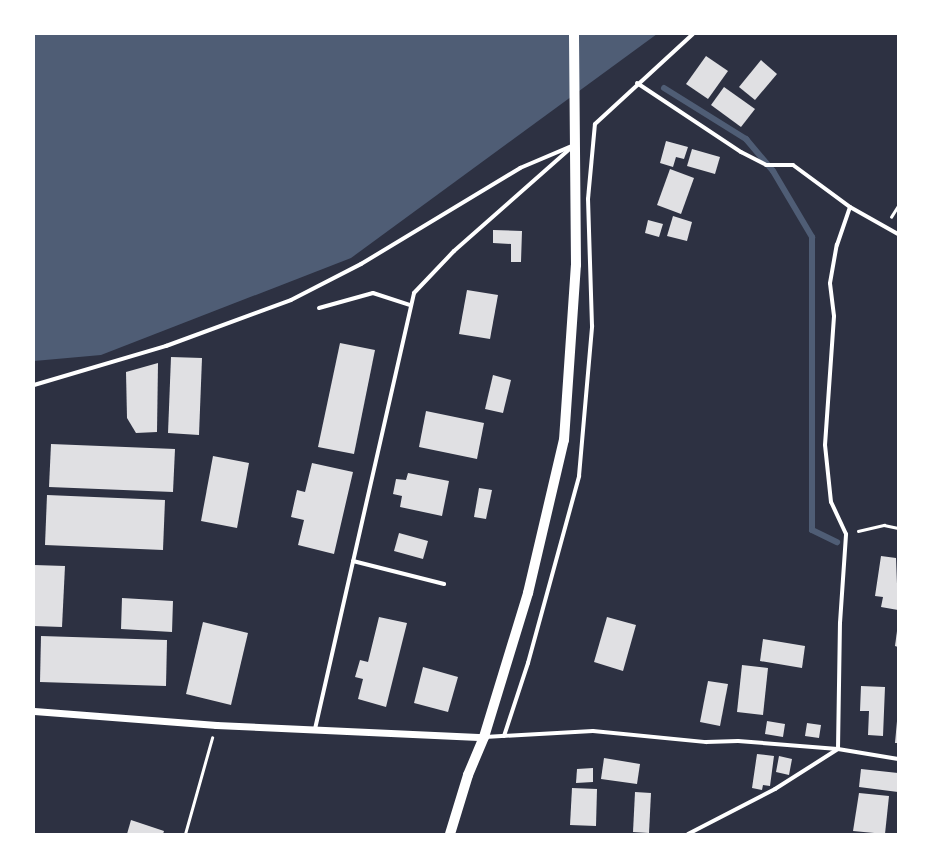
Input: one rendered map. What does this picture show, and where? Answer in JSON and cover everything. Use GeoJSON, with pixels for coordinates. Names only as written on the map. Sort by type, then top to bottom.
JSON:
{"type":"FeatureCollection","features":[{"type":"Feature","properties":{"kind":"main road"},"geometry":{"type":"LineString","coordinates":[[450,834],[468,776],[484,737],[528,593],[564,440],[576,264],[574,34]]}},
{"type":"Feature","properties":{"kind":"street"},"geometry":{"type":"LineString","coordinates":[[504,736],[528,663],[579,476],[592,326],[588,199],[595,124],[637,83],[693,34]]}},
{"type":"Feature","properties":{"kind":"street"},"geometry":{"type":"LineString","coordinates":[[637,83],[748,155],[766,165],[792,164],[850,207],[898,234]]}},
{"type":"Feature","properties":{"kind":"street"},"geometry":{"type":"LineString","coordinates":[[315,729],[414,294],[454,251],[575,144]]}},
{"type":"Feature","properties":{"kind":"street"},"geometry":{"type":"LineString","coordinates":[[34,385],[166,346],[291,300],[361,264],[520,168],[575,144]]}},
{"type":"Feature","properties":{"kind":"street"},"geometry":{"type":"LineString","coordinates":[[838,749],[840,623],[846,534],[830,502],[825,445],[834,316],[830,283],[837,245],[850,207]]}},
{"type":"Feature","properties":{"kind":"street"},"geometry":{"type":"LineString","coordinates":[[319,308],[373,293],[412,306]]}},
{"type":"Feature","properties":{"kind":"street"},"geometry":{"type":"LineString","coordinates":[[353,561],[444,584]]}},
{"type":"Feature","properties":{"kind":"street"},"geometry":{"type":"LineString","coordinates":[[34,711],[216,724],[484,737],[593,731],[706,742],[738,741],[838,749],[898,759]]}},
{"type":"Feature","properties":{"kind":"street"},"geometry":{"type":"LineString","coordinates":[[688,834],[775,789],[838,749]]}},
{"type":"Feature","properties":{"kind":"path"},"geometry":{"type":"LineString","coordinates":[[846,534],[884,525],[898,528]]}},
{"type":"Feature","properties":{"kind":"path"},"geometry":{"type":"LineString","coordinates":[[185,834],[216,724]]}},
{"type":"Feature","properties":{"kind":"water"},"geometry":{"type":"Polygon","coordinates":[[[34,34],[657,34],[351,258],[101,355],[34,361],[34,34]]]}},
{"type":"Feature","properties":{"kind":"building"},"geometry":{"type":"Polygon","coordinates":[[[706,56],[728,71],[708,99],[686,84],[706,56]]]}},
{"type":"Feature","properties":{"kind":"building"},"geometry":{"type":"Polygon","coordinates":[[[761,60],[777,74],[755,100],[739,87],[761,60]]]}},
{"type":"Feature","properties":{"kind":"building"},"geometry":{"type":"Polygon","coordinates":[[[724,87],[755,109],[741,127],[711,105],[724,87]]]}},
{"type":"Feature","properties":{"kind":"building"},"geometry":{"type":"Polygon","coordinates":[[[666,141],[688,147],[684,159],[676,157],[673,167],[660,163],[666,141]]]}},
{"type":"Feature","properties":{"kind":"building"},"geometry":{"type":"Polygon","coordinates":[[[692,149],[720,157],[715,174],[687,166],[692,149]]]}},
{"type":"Feature","properties":{"kind":"building"},"geometry":{"type":"Polygon","coordinates":[[[670,169],[694,178],[681,214],[657,205],[670,169]]]}},
{"type":"Feature","properties":{"kind":"building"},"geometry":{"type":"Polygon","coordinates":[[[673,216],[692,222],[687,241],[667,236],[673,216]]]}},
{"type":"Feature","properties":{"kind":"building"},"geometry":{"type":"Polygon","coordinates":[[[648,220],[663,224],[659,237],[645,233],[648,220]]]}},
{"type":"Feature","properties":{"kind":"building"},"geometry":{"type":"Polygon","coordinates":[[[493,230],[522,231],[521,262],[511,262],[511,244],[493,243],[493,230]]]}},
{"type":"Feature","properties":{"kind":"building"},"geometry":{"type":"Polygon","coordinates":[[[467,290],[498,295],[490,339],[459,334],[467,290]]]}},
{"type":"Feature","properties":{"kind":"building"},"geometry":{"type":"Polygon","coordinates":[[[340,343],[375,350],[354,454],[318,447],[340,343]]]}},
{"type":"Feature","properties":{"kind":"building"},"geometry":{"type":"Polygon","coordinates":[[[171,357],[202,358],[199,435],[168,433],[171,357]]]}},
{"type":"Feature","properties":{"kind":"building"},"geometry":{"type":"Polygon","coordinates":[[[158,363],[157,432],[136,433],[127,418],[126,372],[158,363]]]}},
{"type":"Feature","properties":{"kind":"building"},"geometry":{"type":"Polygon","coordinates":[[[493,375],[511,380],[503,413],[485,409],[493,375]]]}},
{"type":"Feature","properties":{"kind":"building"},"geometry":{"type":"Polygon","coordinates":[[[426,411],[484,423],[477,459],[419,447],[426,411]]]}},
{"type":"Feature","properties":{"kind":"building"},"geometry":{"type":"Polygon","coordinates":[[[51,444],[175,449],[173,492],[49,487],[51,444]]]}},
{"type":"Feature","properties":{"kind":"building"},"geometry":{"type":"Polygon","coordinates":[[[213,456],[249,463],[237,528],[201,521],[213,456]]]}},
{"type":"Feature","properties":{"kind":"building"},"geometry":{"type":"Polygon","coordinates":[[[312,463],[353,472],[334,554],[298,545],[304,520],[291,517],[297,490],[305,492],[312,463]]]}},
{"type":"Feature","properties":{"kind":"building"},"geometry":{"type":"Polygon","coordinates":[[[408,473],[449,481],[442,516],[400,507],[402,496],[393,494],[396,479],[406,480],[408,473]]]}},
{"type":"Feature","properties":{"kind":"building"},"geometry":{"type":"Polygon","coordinates":[[[479,488],[492,490],[486,519],[474,517],[479,488]]]}},
{"type":"Feature","properties":{"kind":"building"},"geometry":{"type":"Polygon","coordinates":[[[47,495],[165,500],[163,550],[45,545],[47,495]]]}},
{"type":"Feature","properties":{"kind":"building"},"geometry":{"type":"Polygon","coordinates":[[[399,533],[428,541],[423,559],[394,551],[399,533]]]}},
{"type":"Feature","properties":{"kind":"building"},"geometry":{"type":"Polygon","coordinates":[[[881,556],[896,558],[898,610],[881,607],[883,597],[875,596],[881,556]]]}},
{"type":"Feature","properties":{"kind":"building"},"geometry":{"type":"Polygon","coordinates":[[[34,565],[65,566],[62,627],[34,626],[34,565]]]}},
{"type":"Feature","properties":{"kind":"building"},"geometry":{"type":"Polygon","coordinates":[[[122,598],[173,601],[172,632],[121,629],[122,598]]]}},
{"type":"Feature","properties":{"kind":"building"},"geometry":{"type":"Polygon","coordinates":[[[379,617],[407,623],[386,707],[358,699],[363,679],[355,677],[360,660],[368,662],[379,617]]]}},
{"type":"Feature","properties":{"kind":"building"},"geometry":{"type":"Polygon","coordinates":[[[607,617],[636,625],[623,671],[594,662],[607,617]]]}},
{"type":"Feature","properties":{"kind":"building"},"geometry":{"type":"Polygon","coordinates":[[[203,622],[248,633],[231,705],[186,694],[203,622]]]}},
{"type":"Feature","properties":{"kind":"building"},"geometry":{"type":"Polygon","coordinates":[[[898,631],[898,647],[895,646],[898,631]]]}},
{"type":"Feature","properties":{"kind":"building"},"geometry":{"type":"Polygon","coordinates":[[[41,636],[167,640],[166,686],[40,682],[41,636]]]}},
{"type":"Feature","properties":{"kind":"building"},"geometry":{"type":"Polygon","coordinates":[[[763,639],[805,646],[802,668],[760,661],[763,639]]]}},
{"type":"Feature","properties":{"kind":"building"},"geometry":{"type":"Polygon","coordinates":[[[742,665],[768,668],[763,715],[737,712],[742,665]]]}},
{"type":"Feature","properties":{"kind":"building"},"geometry":{"type":"Polygon","coordinates":[[[423,667],[458,677],[448,712],[414,703],[423,667]]]}},
{"type":"Feature","properties":{"kind":"building"},"geometry":{"type":"Polygon","coordinates":[[[708,681],[728,684],[720,726],[700,722],[708,681]]]}},
{"type":"Feature","properties":{"kind":"building"},"geometry":{"type":"Polygon","coordinates":[[[861,686],[885,687],[883,736],[868,735],[869,711],[860,711],[861,686]]]}},
{"type":"Feature","properties":{"kind":"building"},"geometry":{"type":"Polygon","coordinates":[[[767,721],[785,724],[783,737],[765,734],[767,721]]]}},
{"type":"Feature","properties":{"kind":"building"},"geometry":{"type":"Polygon","coordinates":[[[897,721],[898,743],[895,743],[897,721]]]}},
{"type":"Feature","properties":{"kind":"building"},"geometry":{"type":"Polygon","coordinates":[[[807,723],[821,725],[819,738],[805,736],[807,723]]]}},
{"type":"Feature","properties":{"kind":"building"},"geometry":{"type":"Polygon","coordinates":[[[757,754],[774,756],[770,786],[763,785],[762,790],[752,788],[757,754]]]}},
{"type":"Feature","properties":{"kind":"building"},"geometry":{"type":"Polygon","coordinates":[[[779,756],[792,759],[789,775],[776,772],[779,756]]]}},
{"type":"Feature","properties":{"kind":"building"},"geometry":{"type":"Polygon","coordinates":[[[604,758],[640,764],[637,784],[601,779],[604,758]]]}},
{"type":"Feature","properties":{"kind":"building"},"geometry":{"type":"Polygon","coordinates":[[[593,768],[593,782],[576,783],[577,769],[593,768]]]}},
{"type":"Feature","properties":{"kind":"building"},"geometry":{"type":"Polygon","coordinates":[[[861,769],[898,773],[898,792],[859,787],[861,769]]]}},
{"type":"Feature","properties":{"kind":"building"},"geometry":{"type":"Polygon","coordinates":[[[572,788],[597,789],[596,826],[570,825],[572,788]]]}},
{"type":"Feature","properties":{"kind":"building"},"geometry":{"type":"Polygon","coordinates":[[[635,792],[651,793],[649,833],[633,832],[635,792]]]}},
{"type":"Feature","properties":{"kind":"building"},"geometry":{"type":"Polygon","coordinates":[[[859,793],[889,796],[885,834],[853,831],[859,793]]]}},
{"type":"Feature","properties":{"kind":"building"},"geometry":{"type":"Polygon","coordinates":[[[131,820],[164,831],[163,834],[127,834],[131,820]]]}},
{"type":"Feature","properties":{"kind":"waterway"},"geometry":{"type":"LineString","coordinates":[[664,88],[746,139],[773,171],[812,237],[812,530],[837,542]]}}]}
